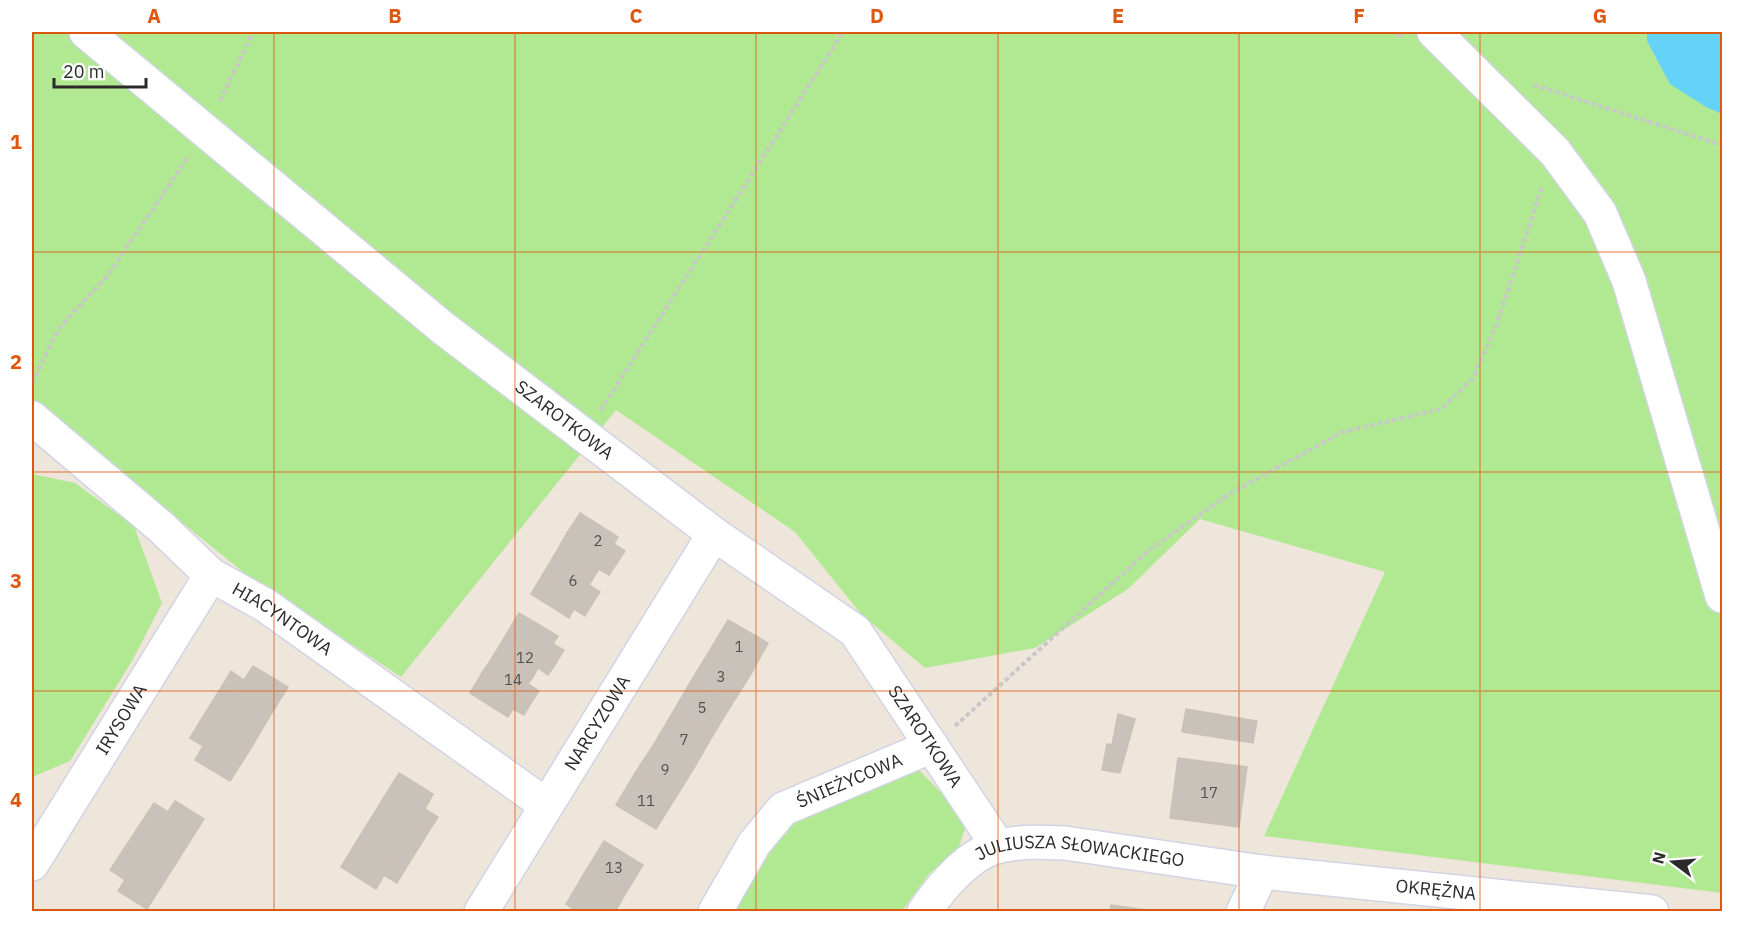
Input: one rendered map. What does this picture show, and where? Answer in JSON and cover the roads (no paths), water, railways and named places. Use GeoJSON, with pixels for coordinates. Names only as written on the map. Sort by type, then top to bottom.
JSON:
{"type":"FeatureCollection","features":[{"type":"Feature","properties":{"kind":"street","name":"SZAROTKOWA"},"geometry":{"type":"LineString","coordinates":[[86,32],[442,328],[714,534],[855,632],[998,846]]}},
{"type":"Feature","properties":{"kind":"street"},"geometry":{"type":"LineString","coordinates":[[1434,32],[1555,152],[1600,213],[1629,281],[1722,596]]}},
{"type":"Feature","properties":{"kind":"street","name":"HIACYNTOWA"},"geometry":{"type":"LineString","coordinates":[[32,418],[162,527],[212,575],[265,605],[546,805]]}},
{"type":"Feature","properties":{"kind":"street","name":"NARCYZOWA"},"geometry":{"type":"LineString","coordinates":[[481,912],[714,534]]}},
{"type":"Feature","properties":{"kind":"street","name":"IRYSOWA"},"geometry":{"type":"LineString","coordinates":[[32,864],[212,575]]}},
{"type":"Feature","properties":{"kind":"street","name":"ŚNIEŻYCOWA"},"geometry":{"type":"LineString","coordinates":[[715,912],[754,844],[783,809],[932,746]]}},
{"type":"Feature","properties":{"kind":"street","name":"JULIUSZA SŁOWACKIEGO"},"geometry":{"type":"LineString","coordinates":[[924,912],[938,890],[967,863],[998,846],[1032,842],[1065,843],[1262,872]]}},
{"type":"Feature","properties":{"kind":"street"},"geometry":{"type":"LineString","coordinates":[[1244,912],[1262,872]]}},
{"type":"Feature","properties":{"kind":"street","name":"OKRĘŻNA"},"geometry":{"type":"LineString","coordinates":[[1262,872],[1652,912]]}},
{"type":"Feature","properties":{"kind":"water"},"geometry":{"type":"Polygon","coordinates":[[[1647,32],[1722,32],[1722,114],[1706,107],[1670,84],[1647,41],[1647,32]]]}}]}
